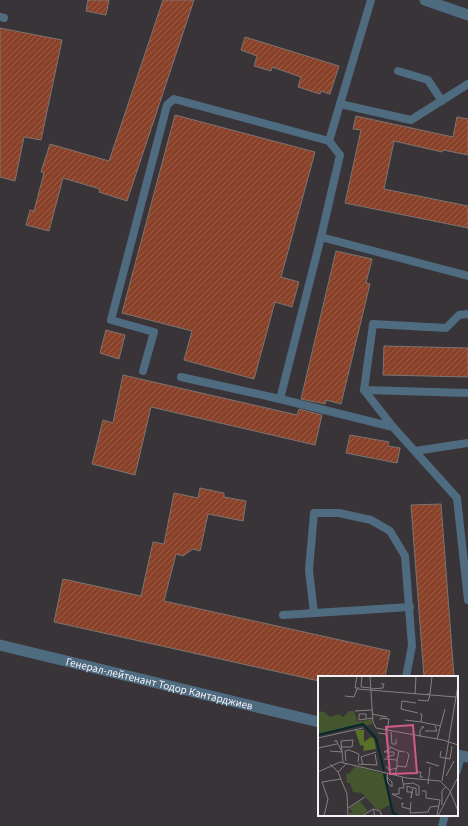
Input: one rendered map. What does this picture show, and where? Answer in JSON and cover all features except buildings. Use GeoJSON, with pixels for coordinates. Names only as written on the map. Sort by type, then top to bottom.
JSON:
{"type":"FeatureCollection","features":[{"type":"Feature","properties":{"kind":"street"},"geometry":{"type":"LineString","coordinates":[[425,0],[468,15]]}},
{"type":"Feature","properties":{"kind":"street","name":"Генерал-лейтенант Тодор Кантарджиев"},"geometry":{"type":"LineString","coordinates":[[0,645],[318,722]]}},
{"type":"Feature","properties":{"kind":"lane"},"geometry":{"type":"LineString","coordinates":[[330,141],[371,0]]}},
{"type":"Feature","properties":{"kind":"lane"},"geometry":{"type":"LineString","coordinates":[[398,71],[428,80],[442,101]]}},
{"type":"Feature","properties":{"kind":"lane"},"geometry":{"type":"LineString","coordinates":[[340,104],[411,120],[468,84]]}},
{"type":"Feature","properties":{"kind":"lane"},"geometry":{"type":"LineString","coordinates":[[143,371],[154,332],[111,320],[167,105],[174,99],[330,141],[340,155],[280,399]]}},
{"type":"Feature","properties":{"kind":"lane"},"geometry":{"type":"LineString","coordinates":[[321,237],[468,276]]}},
{"type":"Feature","properties":{"kind":"lane"},"geometry":{"type":"LineString","coordinates":[[468,314],[459,315],[446,328],[373,324],[364,390],[393,427],[457,498],[468,600]]}},
{"type":"Feature","properties":{"kind":"lane"},"geometry":{"type":"LineString","coordinates":[[181,377],[280,399],[393,427]]}},
{"type":"Feature","properties":{"kind":"lane"},"geometry":{"type":"LineString","coordinates":[[364,390],[468,393]]}},
{"type":"Feature","properties":{"kind":"lane"},"geometry":{"type":"LineString","coordinates":[[415,451],[468,443]]}},
{"type":"Feature","properties":{"kind":"lane"},"geometry":{"type":"LineString","coordinates":[[314,613],[309,570],[314,513],[339,513],[371,520],[390,531],[405,556],[412,646],[406,676]]}},
{"type":"Feature","properties":{"kind":"lane"},"geometry":{"type":"LineString","coordinates":[[282,615],[410,607]]}},
{"type":"Feature","properties":{"kind":"lane"},"geometry":{"type":"LineString","coordinates":[[458,768],[462,756]]}},
{"type":"Feature","properties":{"kind":"lane"},"geometry":{"type":"LineString","coordinates":[[442,826],[445,816]]}}]}
